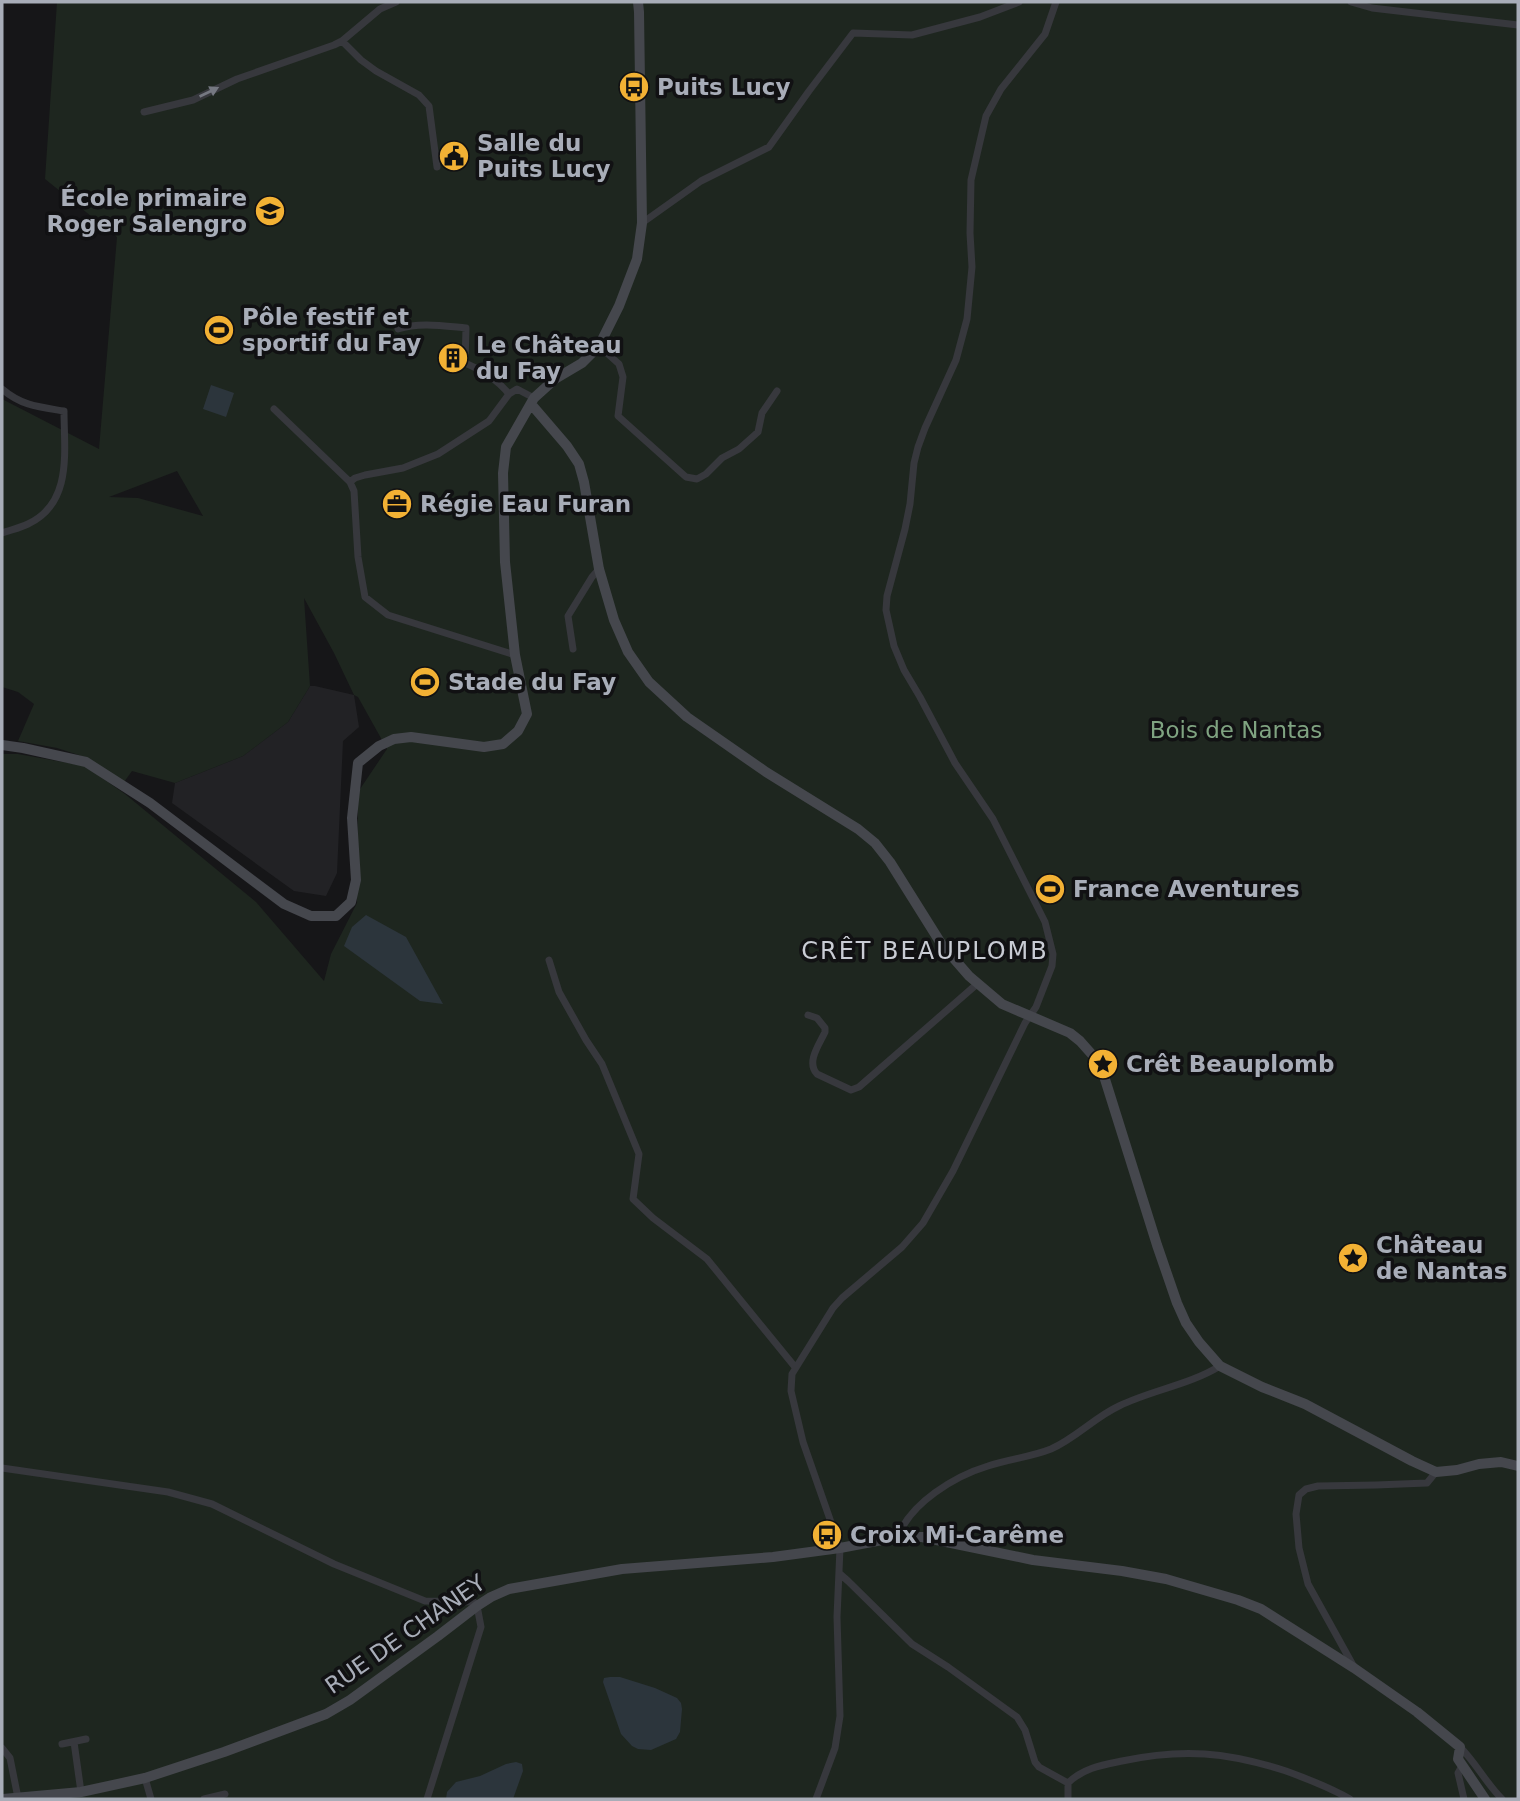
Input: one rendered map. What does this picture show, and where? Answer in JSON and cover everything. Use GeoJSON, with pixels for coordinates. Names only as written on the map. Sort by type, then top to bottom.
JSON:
{"type":"FeatureCollection","features":[{"type":"Feature","properties":{"kind":"street"},"geometry":{"type":"LineString","coordinates":[[144,112],[193,100],[237,79],[334,46],[380,9],[396,2]]}},
{"type":"Feature","properties":{"kind":"street"},"geometry":{"type":"LineString","coordinates":[[2,745],[86,762],[150,803],[284,904],[311,916],[336,916],[351,902],[356,880],[352,818],[358,763],[379,746],[394,739],[411,737],[484,747],[503,744],[519,731],[527,714],[515,655],[505,562],[503,473],[506,447],[532,401],[555,379],[582,363],[599,346],[619,306],[637,259],[642,223],[638,2]]}},
{"type":"Feature","properties":{"kind":"street"},"geometry":{"type":"LineString","coordinates":[[642,223],[701,181],[769,147],[853,33],[912,35],[980,17],[1019,2]]}},
{"type":"Feature","properties":{"kind":"street"},"geometry":{"type":"LineString","coordinates":[[816,1799],[835,1748],[841,1716],[837,1617],[840,1548],[803,1442],[790,1381],[795,1367],[832,1308],[902,1247],[923,1223],[953,1171],[1022,1029],[1036,1007],[1053,960],[1043,916],[993,819],[955,763],[904,670],[894,646],[886,610],[889,587],[911,504],[918,447],[956,360],[967,319],[972,267],[971,180],[986,116],[1001,89],[1045,34],[1056,2]]}},
{"type":"Feature","properties":{"kind":"street"},"geometry":{"type":"LineString","coordinates":[[1351,2],[1371,8],[1518,25]]}},
{"type":"Feature","properties":{"kind":"street"},"geometry":{"type":"LineString","coordinates":[[342,41],[376,71],[419,95],[429,106],[437,167]]}},
{"type":"Feature","properties":{"kind":"street"},"geometry":{"type":"LineString","coordinates":[[398,329],[431,326],[466,328],[465,363],[500,383],[509,394]]}},
{"type":"Feature","properties":{"kind":"street"},"geometry":{"type":"LineString","coordinates":[[599,346],[619,364],[623,377],[618,416],[686,477],[697,479],[706,474],[722,458],[739,449],[758,432],[762,413],[777,391]]}},
{"type":"Feature","properties":{"kind":"street"},"geometry":{"type":"LineString","coordinates":[[350,482],[365,475],[403,468],[438,454],[489,421],[509,394],[517,388],[532,401],[579,464],[599,569],[614,620],[628,653],[649,682],[687,717],[804,798],[858,829],[875,843],[943,945],[977,984],[1002,1004],[1070,1033],[1096,1059],[1104,1076],[1177,1303],[1186,1323],[1220,1366],[1305,1404],[1436,1472],[1501,1462],[1518,1466]]}},
{"type":"Feature","properties":{"kind":"street"},"geometry":{"type":"LineString","coordinates":[[2,389],[14,399],[29,405],[64,411],[65,451],[63,479],[51,506],[29,524],[2,533]]}},
{"type":"Feature","properties":{"kind":"street"},"geometry":{"type":"LineString","coordinates":[[274,409],[350,482],[354,491],[358,557],[365,597],[388,614],[515,655]]}},
{"type":"Feature","properties":{"kind":"street"},"geometry":{"type":"LineString","coordinates":[[573,649],[568,616],[599,569]]}},
{"type":"Feature","properties":{"kind":"street"},"geometry":{"type":"LineString","coordinates":[[549,960],[559,992],[602,1064],[639,1154],[633,1199],[653,1218],[707,1259],[795,1367]]}},
{"type":"Feature","properties":{"kind":"street"},"geometry":{"type":"LineString","coordinates":[[808,1015],[817,1018],[825,1028],[813,1059],[813,1071],[851,1090],[859,1087],[977,984]]}},
{"type":"Feature","properties":{"kind":"street"},"geometry":{"type":"LineString","coordinates":[[898,1537],[917,1506],[972,1472],[1053,1448],[1116,1407],[1220,1366]]}},
{"type":"Feature","properties":{"kind":"street"},"geometry":{"type":"LineString","coordinates":[[2,1468],[168,1492],[212,1504],[334,1564],[425,1601],[474,1602],[481,1627],[427,1799]]}},
{"type":"Feature","properties":{"kind":"street"},"geometry":{"type":"LineString","coordinates":[[1354,1668],[1308,1584],[1299,1548],[1296,1514],[1299,1495],[1306,1489],[1318,1486],[1427,1483],[1436,1472]]}},
{"type":"Feature","properties":{"kind":"street","name":"RUE DE CHANEY"},"geometry":{"type":"LineString","coordinates":[[3,1799],[81,1792],[145,1778],[224,1752],[336,1709],[477,1606],[509,1590],[622,1569],[774,1557],[898,1537],[922,1538],[1033,1560],[1122,1571],[1191,1585],[1238,1600],[1261,1609],[1354,1668],[1417,1712],[1460,1747]]}},
{"type":"Feature","properties":{"kind":"street"},"geometry":{"type":"LineString","coordinates":[[840,1574],[912,1644],[1011,1712],[1026,1730],[1035,1762],[1039,1767],[1068,1783]]}},
{"type":"Feature","properties":{"kind":"street"},"geometry":{"type":"LineString","coordinates":[[62,1744],[86,1739]]}},
{"type":"Feature","properties":{"kind":"street"},"geometry":{"type":"LineString","coordinates":[[74,1742],[81,1792]]}},
{"type":"Feature","properties":{"kind":"street"},"geometry":{"type":"LineString","coordinates":[[1460,1747],[1458,1759],[1485,1799]]}},
{"type":"Feature","properties":{"kind":"street"},"geometry":{"type":"LineString","coordinates":[[1460,1747],[1502,1799]]}},
{"type":"Feature","properties":{"kind":"street"},"geometry":{"type":"LineString","coordinates":[[2,1748],[10,1758],[18,1798]]}},
{"type":"Feature","properties":{"kind":"street"},"geometry":{"type":"LineString","coordinates":[[1068,1799],[1068,1783],[1081,1772],[1110,1763],[1171,1754],[1213,1754],[1258,1762],[1315,1781],[1350,1799]]}},
{"type":"Feature","properties":{"kind":"street"},"geometry":{"type":"LineString","coordinates":[[1462,1766],[1458,1773],[1464,1799]]}},
{"type":"Feature","properties":{"kind":"street"},"geometry":{"type":"LineString","coordinates":[[145,1778],[151,1799]]}},
{"type":"Feature","properties":{"kind":"street"},"geometry":{"type":"LineString","coordinates":[[204,1799],[225,1794]]}},
{"type":"Feature","properties":{"kind":"shaded area"},"geometry":{"type":"Polygon","coordinates":[[[211,385],[234,393],[226,417],[203,409],[211,385]]]}},
{"type":"Feature","properties":{"kind":"shaded area"},"geometry":{"type":"Polygon","coordinates":[[[310,686],[354,695],[359,727],[343,741],[337,873],[326,896],[294,891],[172,803],[175,783],[243,756],[288,722],[310,686]]]}},
{"type":"Feature","properties":{"kind":"shaded area"},"geometry":{"type":"Polygon","coordinates":[[[366,915],[406,937],[443,1004],[420,1001],[344,946],[352,927],[366,915]]]}},
{"type":"Feature","properties":{"kind":"shaded area"},"geometry":{"type":"Polygon","coordinates":[[[620,1677],[677,1698],[682,1709],[680,1732],[676,1739],[651,1750],[632,1746],[621,1734],[603,1682],[604,1678],[620,1677]]]}},
{"type":"Feature","properties":{"kind":"shaded area"},"geometry":{"type":"Polygon","coordinates":[[[516,1762],[522,1764],[523,1771],[513,1799],[446,1799],[447,1792],[456,1782],[516,1762]]]}},
{"type":"Feature","properties":{"kind":"green space","name":"Bois de Nantas"},"geometry":{"type":"Polygon","coordinates":[[[57,2],[1518,2],[1518,1799],[2,1799],[2,754],[18,754],[85,766],[125,794],[256,902],[324,981],[331,954],[357,903],[358,792],[387,749],[358,697],[354,695],[304,598],[310,686],[288,722],[243,756],[175,783],[132,771],[124,782],[88,758],[57,748],[18,741],[34,704],[18,692],[2,687],[2,399],[99,449],[117,237],[45,179],[57,2]],[[177,471],[109,497],[138,498],[203,516],[177,471]]]}},
{"type":"Feature","properties":{"kind":"place","name":"Puits Lucy"},"geometry":{"type":"Point","coordinates":[634,87]}},
{"type":"Feature","properties":{"kind":"place","name":"Salle du Puits Lucy"},"geometry":{"type":"Point","coordinates":[454,156]}},
{"type":"Feature","properties":{"kind":"place","name":"École primaire Roger Salengro"},"geometry":{"type":"Point","coordinates":[270,211]}},
{"type":"Feature","properties":{"kind":"place","name":"Pôle festif et sportif du Fay"},"geometry":{"type":"Point","coordinates":[219,330]}},
{"type":"Feature","properties":{"kind":"place","name":"Le Château du Fay"},"geometry":{"type":"Point","coordinates":[453,358]}},
{"type":"Feature","properties":{"kind":"place","name":"Régie Eau Furan"},"geometry":{"type":"Point","coordinates":[397,504]}},
{"type":"Feature","properties":{"kind":"place","name":"Stade du Fay"},"geometry":{"type":"Point","coordinates":[425,682]}},
{"type":"Feature","properties":{"kind":"place","name":"France Aventures"},"geometry":{"type":"Point","coordinates":[1050,889]}},
{"type":"Feature","properties":{"kind":"place","name":"Crêt Beauplomb"},"geometry":{"type":"Point","coordinates":[1103,1064]}},
{"type":"Feature","properties":{"kind":"place","name":"Château de Nantas"},"geometry":{"type":"Point","coordinates":[1353,1258]}},
{"type":"Feature","properties":{"kind":"place","name":"Croix Mi-Carême"},"geometry":{"type":"Point","coordinates":[827,1535]}},
{"type":"Feature","properties":{"kind":"district","name":"CRÊT BEAUPLOMB"},"geometry":{"type":"Point","coordinates":[925,951]}}]}
